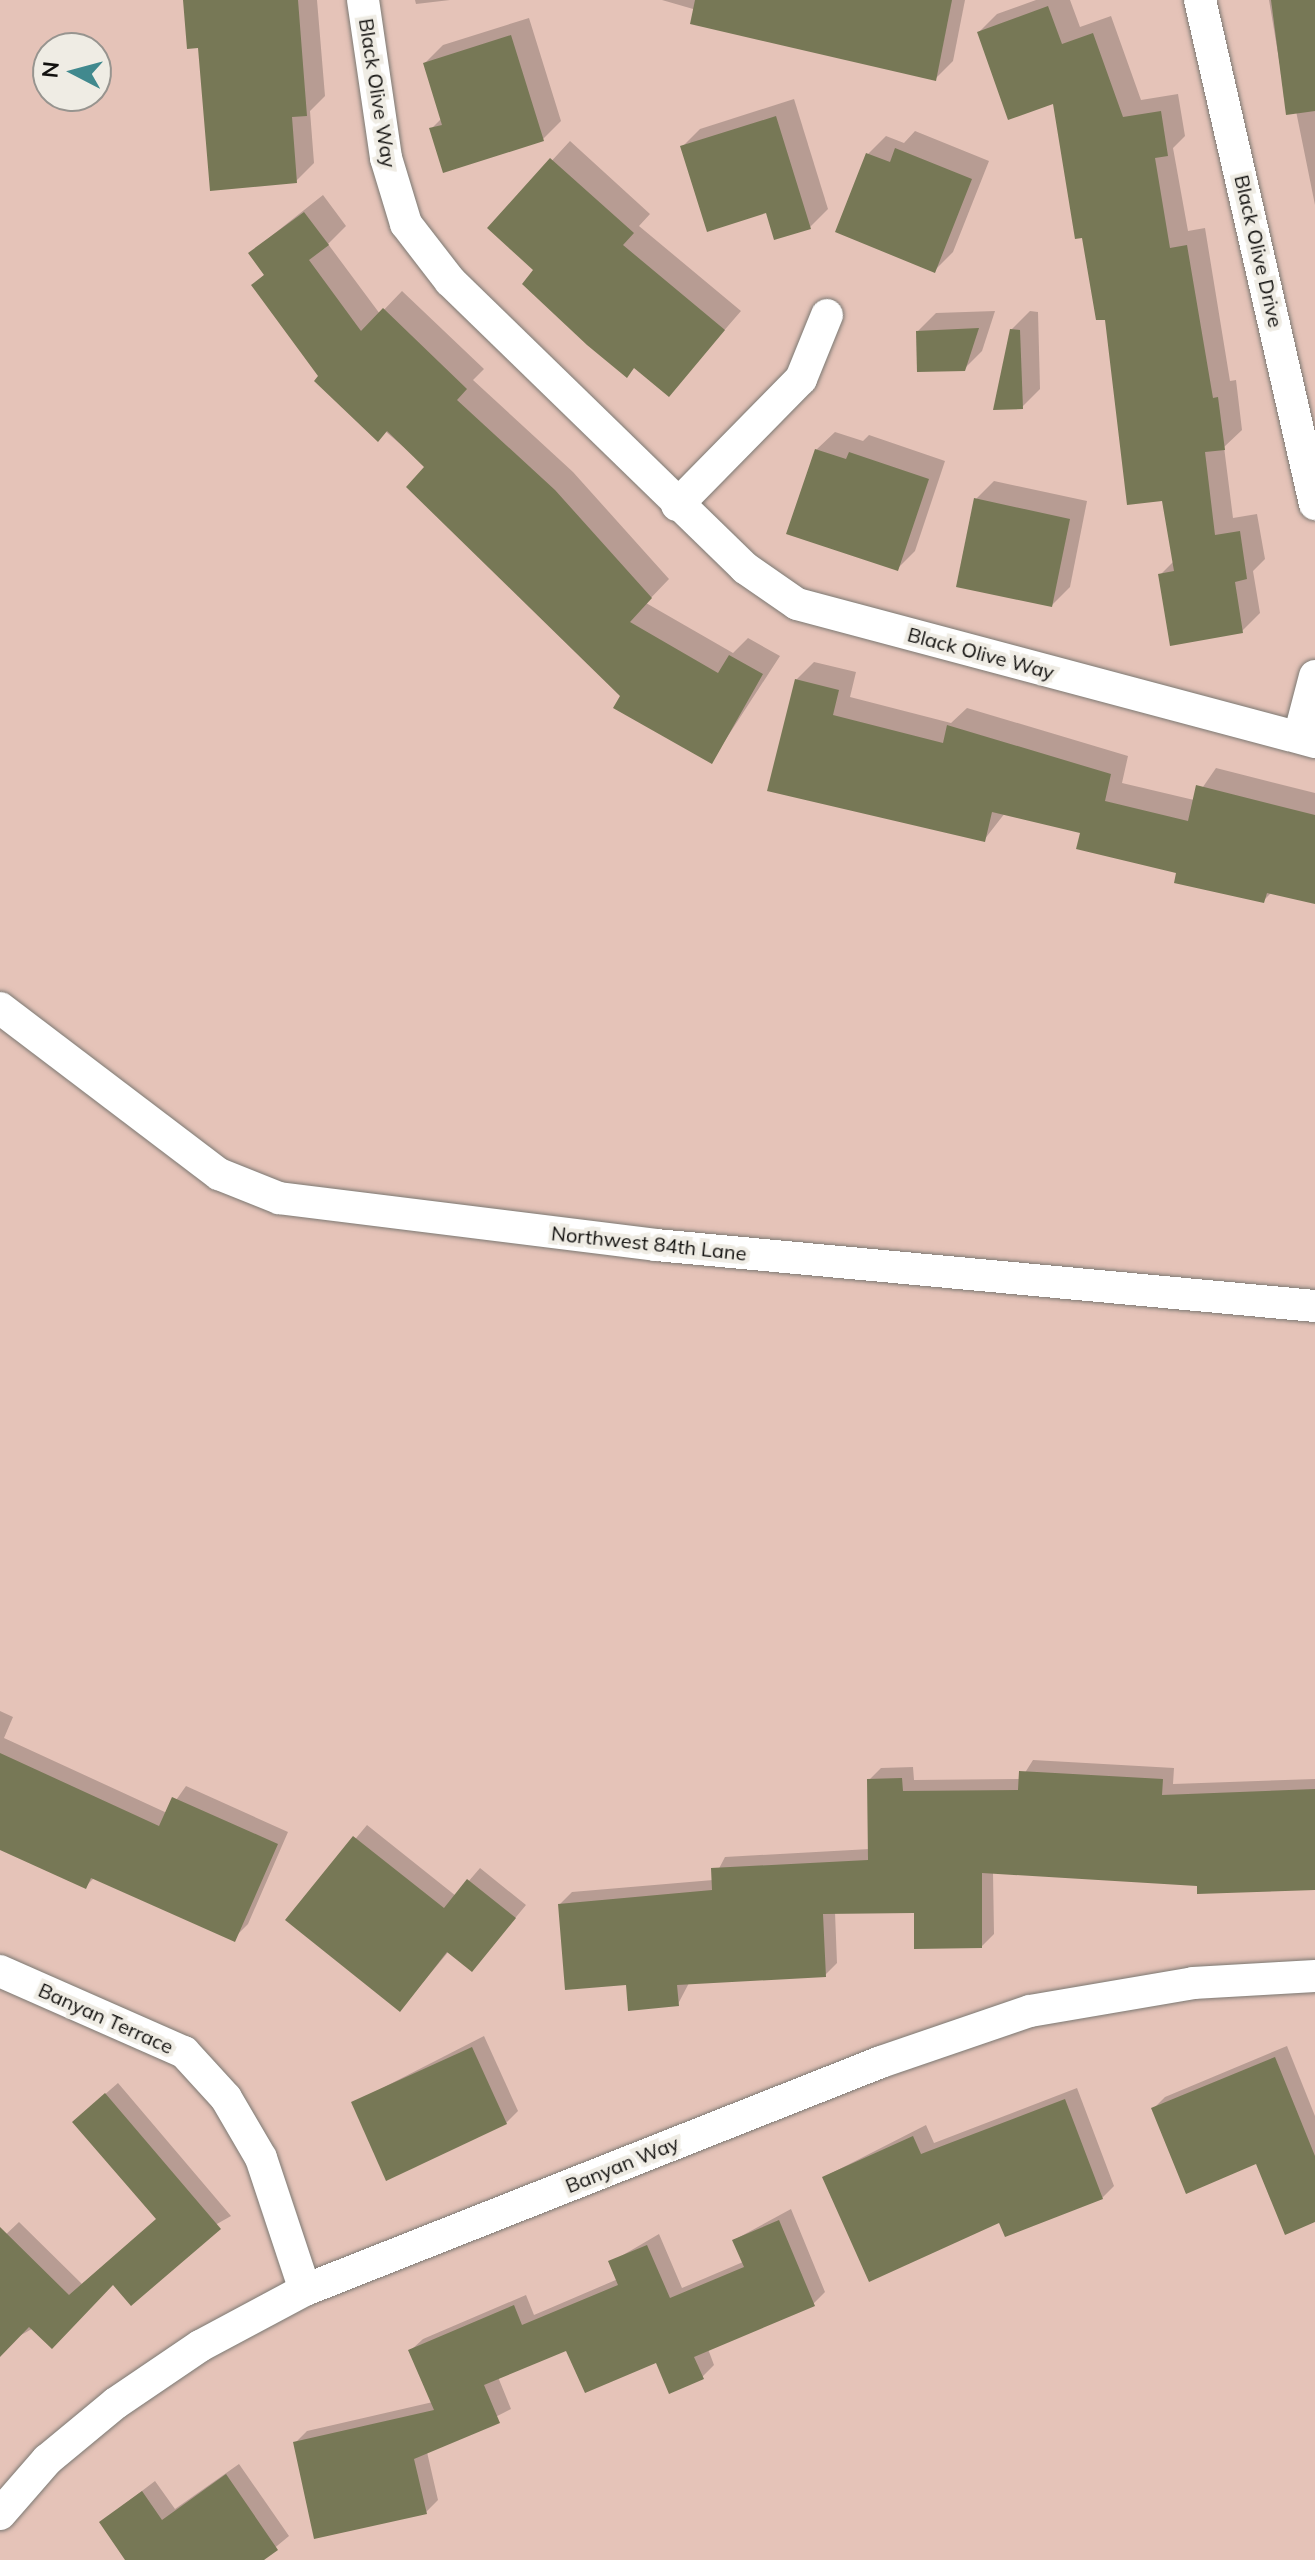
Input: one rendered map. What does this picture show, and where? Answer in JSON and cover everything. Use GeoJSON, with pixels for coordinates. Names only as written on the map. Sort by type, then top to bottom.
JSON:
{"type":"FeatureCollection","features":[{"type":"Feature","properties":{"kind":"street","name":"Black Olive Way"},"geometry":{"type":"LineString","coordinates":[[363,0],[386,158],[406,224],[450,281],[677,505],[797,604],[1307,739]]}},
{"type":"Feature","properties":{"kind":"street","name":"Black Olive Drive"},"geometry":{"type":"LineString","coordinates":[[1200,0],[1315,504]]}},
{"type":"Feature","properties":{"kind":"street"},"geometry":{"type":"LineString","coordinates":[[677,505],[801,379],[827,315]]}},
{"type":"Feature","properties":{"kind":"street"},"geometry":{"type":"LineString","coordinates":[[1307,739],[1315,676]]}},
{"type":"Feature","properties":{"kind":"street","name":"Northwest 84th Lane"},"geometry":{"type":"LineString","coordinates":[[0,1008],[219,1174],[279,1198],[671,1246],[1315,1306]]}},
{"type":"Feature","properties":{"kind":"street"},"geometry":{"type":"LineString","coordinates":[[0,1035],[34,1034]]}},
{"type":"Feature","properties":{"kind":"street","name":"Banyan Terrace"},"geometry":{"type":"LineString","coordinates":[[0,1971],[184,2052],[226,2098],[261,2158],[305,2290]]}},
{"type":"Feature","properties":{"kind":"street","name":"Banyan Way"},"geometry":{"type":"LineString","coordinates":[[0,2514],[47,2460],[116,2403],[200,2346],[305,2290],[881,2062],[1030,2011],[1193,1983],[1315,1976]]}},
{"type":"Feature","properties":{"kind":"shaded area"},"geometry":{"type":"Polygon","coordinates":[[[0,0],[1315,0],[1315,2560],[0,2560],[0,0]]]}},
{"type":"Feature","properties":{"kind":"building"},"geometry":{"type":"Polygon","coordinates":[[[183,0],[298,0],[307,116],[292,117],[297,183],[210,191],[198,48],[187,49],[183,0]]]}},
{"type":"Feature","properties":{"kind":"building"},"geometry":{"type":"Polygon","coordinates":[[[695,0],[952,0],[936,81],[690,24],[695,0]]]}},
{"type":"Feature","properties":{"kind":"building"},"geometry":{"type":"Polygon","coordinates":[[[1271,0],[1315,0],[1315,111],[1286,115],[1271,0]]]}},
{"type":"Feature","properties":{"kind":"building"},"geometry":{"type":"Polygon","coordinates":[[[1048,6],[1062,44],[1093,33],[1123,117],[1161,111],[1168,156],[1155,158],[1170,248],[1187,245],[1213,398],[1218,397],[1225,450],[1205,452],[1215,535],[1240,531],[1247,579],[1235,582],[1243,633],[1170,646],[1158,574],[1174,571],[1162,501],[1127,505],[1105,320],[1096,320],[1082,238],[1075,239],[1053,104],[1008,120],[977,32],[1048,6]]]}},
{"type":"Feature","properties":{"kind":"building"},"geometry":{"type":"Polygon","coordinates":[[[511,35],[544,141],[443,173],[429,128],[442,125],[423,63],[511,35]]]}},
{"type":"Feature","properties":{"kind":"building"},"geometry":{"type":"Polygon","coordinates":[[[776,116],[811,229],[774,240],[766,213],[707,232],[680,146],[776,116]]]}},
{"type":"Feature","properties":{"kind":"building"},"geometry":{"type":"Polygon","coordinates":[[[895,148],[972,179],[935,273],[835,232],[866,153],[890,162],[895,148]]]}},
{"type":"Feature","properties":{"kind":"building"},"geometry":{"type":"Polygon","coordinates":[[[550,158],[634,233],[623,245],[725,330],[669,397],[634,368],[627,378],[587,345],[522,284],[533,270],[487,228],[550,158]]]}},
{"type":"Feature","properties":{"kind":"building"},"geometry":{"type":"Polygon","coordinates":[[[304,212],[329,245],[309,260],[361,331],[383,308],[467,389],[457,400],[555,490],[652,598],[630,622],[718,673],[729,655],[763,674],[712,764],[613,708],[620,696],[406,487],[424,467],[387,431],[378,442],[314,381],[318,376],[251,285],[264,275],[248,253],[304,212]]]}},
{"type":"Feature","properties":{"kind":"building"},"geometry":{"type":"Polygon","coordinates":[[[979,328],[965,371],[917,372],[916,331],[979,328]]]}},
{"type":"Feature","properties":{"kind":"building"},"geometry":{"type":"Polygon","coordinates":[[[1010,329],[1020,330],[1023,409],[993,410],[1010,329]]]}},
{"type":"Feature","properties":{"kind":"building"},"geometry":{"type":"Polygon","coordinates":[[[815,449],[846,459],[849,452],[929,479],[898,571],[786,534],[815,449]]]}},
{"type":"Feature","properties":{"kind":"building"},"geometry":{"type":"Polygon","coordinates":[[[974,498],[1070,519],[1052,607],[956,587],[974,498]]]}},
{"type":"Feature","properties":{"kind":"building"},"geometry":{"type":"Polygon","coordinates":[[[795,679],[839,690],[833,715],[943,743],[947,725],[1111,774],[1105,801],[1188,821],[1196,785],[1315,815],[1315,904],[1267,893],[1264,903],[1174,883],[1176,873],[1076,849],[1080,833],[992,812],[985,842],[767,791],[795,679]]]}},
{"type":"Feature","properties":{"kind":"building"},"geometry":{"type":"Polygon","coordinates":[[[0,1753],[159,1826],[172,1797],[278,1844],[235,1942],[91,1878],[86,1889],[0,1850],[0,1753]]]}},
{"type":"Feature","properties":{"kind":"building"},"geometry":{"type":"Polygon","coordinates":[[[1019,1771],[1163,1779],[1162,1795],[1315,1789],[1315,1890],[1197,1894],[1197,1886],[982,1873],[982,1948],[914,1949],[914,1913],[823,1914],[826,1977],[677,1985],[679,2006],[628,2011],[626,1985],[565,1990],[558,1904],[712,1890],[711,1868],[868,1860],[867,1779],[902,1778],[903,1791],[1018,1790],[1019,1771]]]}},
{"type":"Feature","properties":{"kind":"building"},"geometry":{"type":"Polygon","coordinates":[[[353,1836],[444,1908],[467,1879],[516,1918],[472,1972],[447,1952],[400,2012],[285,1920],[353,1836]]]}},
{"type":"Feature","properties":{"kind":"building"},"geometry":{"type":"Polygon","coordinates":[[[472,2047],[507,2124],[386,2181],[351,2102],[472,2047]]]}},
{"type":"Feature","properties":{"kind":"building"},"geometry":{"type":"Polygon","coordinates":[[[1275,2057],[1315,2156],[1315,2222],[1285,2235],[1256,2164],[1186,2194],[1151,2108],[1275,2057]]]}},
{"type":"Feature","properties":{"kind":"building"},"geometry":{"type":"Polygon","coordinates":[[[105,2093],[221,2229],[131,2306],[113,2285],[52,2349],[29,2327],[0,2357],[0,2227],[69,2295],[156,2219],[72,2122],[105,2093]]]}},
{"type":"Feature","properties":{"kind":"building"},"geometry":{"type":"Polygon","coordinates":[[[1065,2099],[1103,2199],[1005,2237],[999,2223],[869,2282],[822,2177],[913,2136],[921,2154],[1065,2099]]]}},
{"type":"Feature","properties":{"kind":"building"},"geometry":{"type":"Polygon","coordinates":[[[779,2220],[815,2306],[694,2357],[704,2379],[669,2394],[656,2363],[585,2393],[566,2351],[484,2385],[500,2423],[414,2459],[427,2514],[314,2539],[293,2442],[434,2410],[408,2350],[514,2305],[522,2325],[618,2285],[608,2261],[647,2245],[670,2298],[744,2267],[732,2240],[779,2220]]]}},
{"type":"Feature","properties":{"kind":"building"},"geometry":{"type":"Polygon","coordinates":[[[226,2474],[278,2550],[264,2560],[125,2560],[99,2522],[142,2491],[162,2520],[226,2474]]]}}]}
